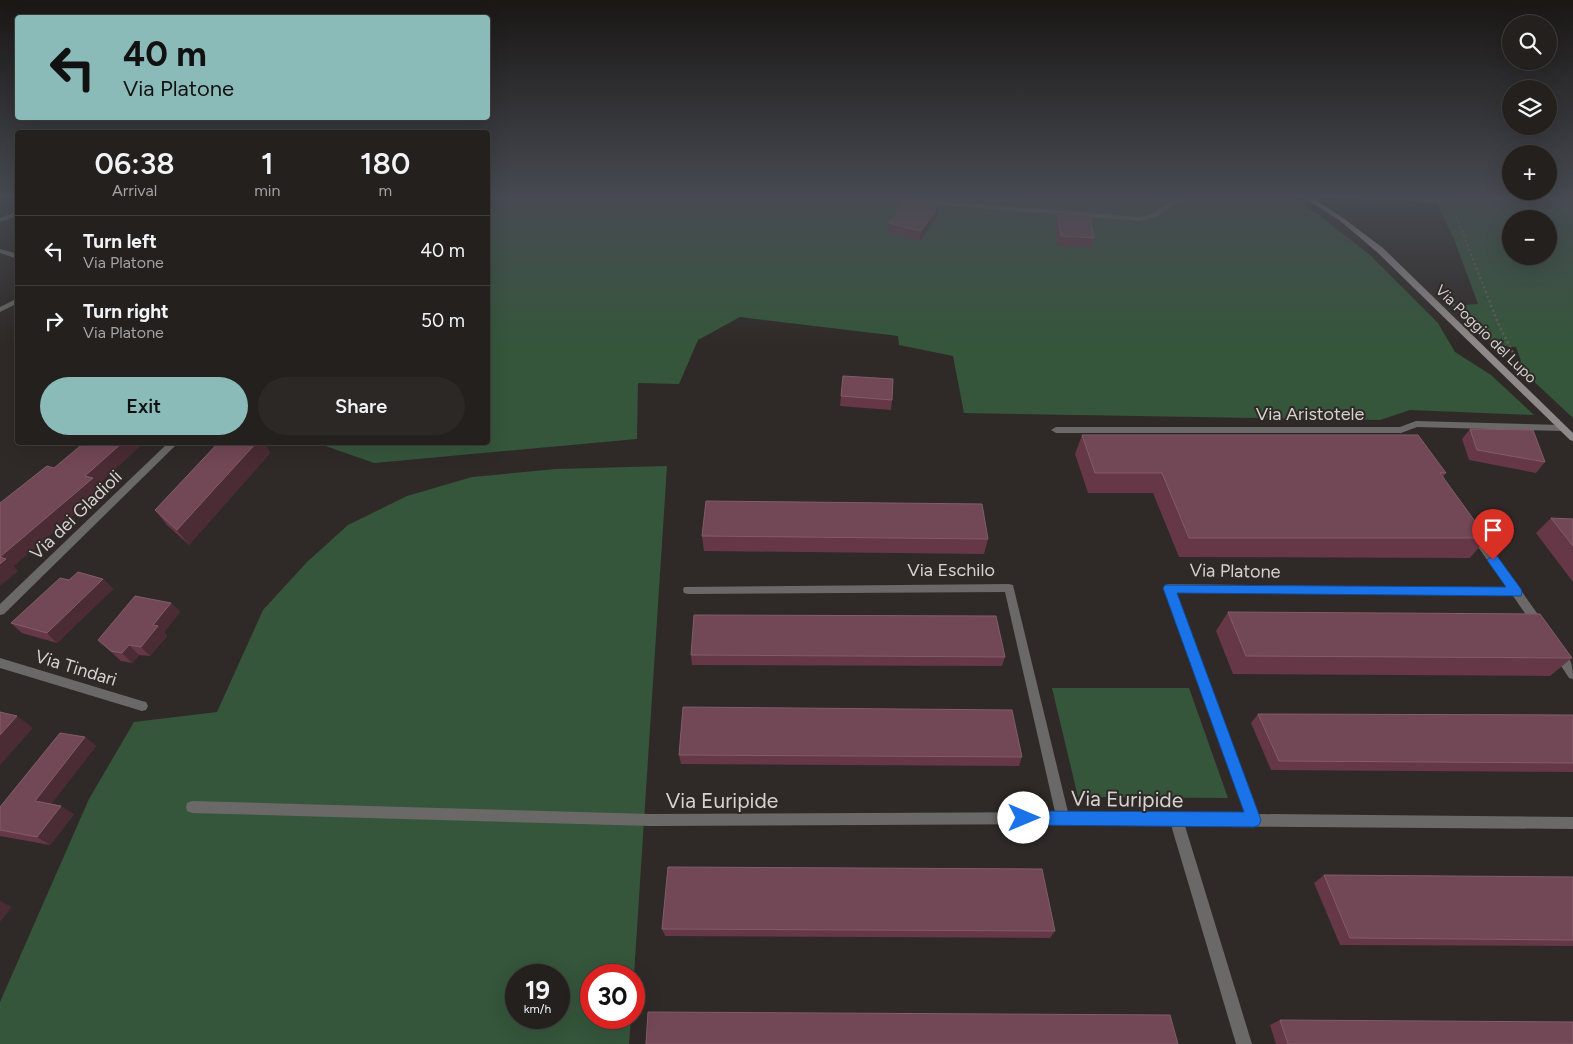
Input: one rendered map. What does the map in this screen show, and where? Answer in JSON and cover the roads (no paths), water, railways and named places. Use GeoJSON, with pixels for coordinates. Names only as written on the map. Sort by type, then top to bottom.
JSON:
{"type":"FeatureCollection","features":[{"type":"Feature","properties":{"kind":"street","name":"Via Poggio del Lupo"},"geometry":{"type":"LineString","coordinates":[[1376,247],[1573,438]]}},
{"type":"Feature","properties":{"kind":"street"},"geometry":{"type":"LineString","coordinates":[[0,252],[15,256]]}},
{"type":"Feature","properties":{"kind":"street"},"geometry":{"type":"LineString","coordinates":[[0,310],[15,302]]}},
{"type":"Feature","properties":{"kind":"street","name":"Via Aristotele"},"geometry":{"type":"LineString","coordinates":[[1056,430],[1404,434],[1416,424],[1563,428]]}},
{"type":"Feature","properties":{"kind":"street","name":"Via dei Gladioli"},"geometry":{"type":"LineString","coordinates":[[0,611],[171,445]]}},
{"type":"Feature","properties":{"kind":"street"},"geometry":{"type":"LineString","coordinates":[[1470,527],[1573,674]]}},
{"type":"Feature","properties":{"kind":"street","name":"Via Eschilo"},"geometry":{"type":"LineString","coordinates":[[688,590],[1009,588],[1063,818]]}},
{"type":"Feature","properties":{"kind":"street","name":"Via Platone"},"geometry":{"type":"LineString","coordinates":[[1254,820],[1169,588],[1516,592]]}},
{"type":"Feature","properties":{"kind":"street","name":"Via Tindari"},"geometry":{"type":"LineString","coordinates":[[0,663],[142,706]]}},
{"type":"Feature","properties":{"kind":"street","name":"Via Euripide"},"geometry":{"type":"LineString","coordinates":[[192,807],[651,820],[1063,818],[1573,823]]}},
{"type":"Feature","properties":{"kind":"street"},"geometry":{"type":"LineString","coordinates":[[1176,819],[1244,1044]]}}]}
